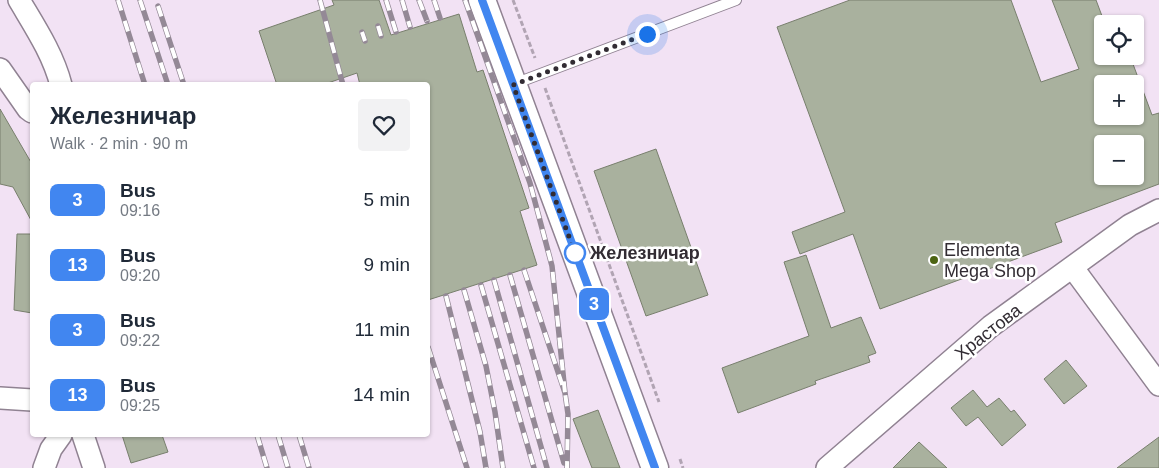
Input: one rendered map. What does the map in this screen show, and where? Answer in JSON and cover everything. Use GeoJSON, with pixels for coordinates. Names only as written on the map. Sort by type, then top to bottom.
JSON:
{"type":"FeatureCollection","features":[{"type":"Feature","properties":{"kind":"street"},"geometry":{"type":"LineString","coordinates":[[19,0],[39,33],[60,82]]}},
{"type":"Feature","properties":{"kind":"street"},"geometry":{"type":"LineString","coordinates":[[482,0],[655,468]]}},
{"type":"Feature","properties":{"kind":"street"},"geometry":{"type":"LineString","coordinates":[[0,69],[30,110]]}},
{"type":"Feature","properties":{"kind":"street","name":"Храстова"},"geometry":{"type":"LineString","coordinates":[[827,468],[991,326],[1130,225],[1159,210]]}},
{"type":"Feature","properties":{"kind":"street"},"geometry":{"type":"LineString","coordinates":[[1073,268],[1159,385]]}},
{"type":"Feature","properties":{"kind":"street"},"geometry":{"type":"LineString","coordinates":[[0,398],[30,400]]}},
{"type":"Feature","properties":{"kind":"street"},"geometry":{"type":"LineString","coordinates":[[44,468],[51,449],[60,437]]}},
{"type":"Feature","properties":{"kind":"street"},"geometry":{"type":"LineString","coordinates":[[84,437],[94,468]]}},
{"type":"Feature","properties":{"kind":"lane"},"geometry":{"type":"LineString","coordinates":[[513,85],[736,0]]}},
{"type":"Feature","properties":{"kind":"path"},"geometry":{"type":"LineString","coordinates":[[513,0],[660,402]]}},
{"type":"Feature","properties":{"kind":"path"},"geometry":{"type":"LineString","coordinates":[[680,459],[683,468]]}},
{"type":"Feature","properties":{"kind":"building"},"geometry":{"type":"Polygon","coordinates":[[[332,0],[379,0],[391,35],[459,14],[477,72],[483,70],[529,208],[520,211],[537,265],[430,299],[430,82],[359,82],[357,73],[331,82],[276,82],[259,31],[334,5],[332,0]]]}},
{"type":"Feature","properties":{"kind":"building"},"geometry":{"type":"Polygon","coordinates":[[[850,0],[1011,0],[1041,82],[1079,69],[1052,0],[1096,0],[1102,15],[1094,15],[1094,65],[1133,65],[1137,75],[1094,75],[1094,125],[1144,125],[1144,94],[1152,115],[1159,113],[1159,184],[1055,223],[1062,242],[880,309],[853,234],[800,254],[792,232],[845,212],[777,27],[850,0]]]}},
{"type":"Feature","properties":{"kind":"building"},"geometry":{"type":"Polygon","coordinates":[[[0,109],[30,161],[30,218],[13,187],[0,184],[0,109]]]}},
{"type":"Feature","properties":{"kind":"building"},"geometry":{"type":"Polygon","coordinates":[[[656,149],[708,295],[646,316],[594,171],[656,149]]]}},
{"type":"Feature","properties":{"kind":"building"},"geometry":{"type":"Polygon","coordinates":[[[17,234],[30,234],[30,313],[14,310],[17,234]]]}},
{"type":"Feature","properties":{"kind":"building"},"geometry":{"type":"Polygon","coordinates":[[[806,255],[831,328],[861,317],[876,353],[868,356],[870,362],[815,381],[816,384],[738,413],[722,368],[809,336],[784,262],[806,255]]]}},
{"type":"Feature","properties":{"kind":"building"},"geometry":{"type":"Polygon","coordinates":[[[1066,360],[1087,386],[1064,404],[1044,379],[1066,360]]]}},
{"type":"Feature","properties":{"kind":"building"},"geometry":{"type":"Polygon","coordinates":[[[973,390],[987,407],[999,398],[1011,412],[1014,410],[1026,425],[1002,446],[978,417],[966,426],[951,408],[973,390]]]}},
{"type":"Feature","properties":{"kind":"building"},"geometry":{"type":"Polygon","coordinates":[[[598,410],[620,468],[592,468],[573,419],[598,410]]]}},
{"type":"Feature","properties":{"kind":"building"},"geometry":{"type":"Polygon","coordinates":[[[123,437],[163,437],[168,452],[131,463],[123,437]]]}},
{"type":"Feature","properties":{"kind":"building"},"geometry":{"type":"Polygon","coordinates":[[[1159,437],[1159,468],[1117,468],[1159,437]]]}},
{"type":"Feature","properties":{"kind":"building"},"geometry":{"type":"Polygon","coordinates":[[[919,442],[947,468],[893,468],[919,442]]]}},
{"type":"Feature","properties":{"kind":"railway"},"geometry":{"type":"LineString","coordinates":[[118,0],[144,82]]}},
{"type":"Feature","properties":{"kind":"railway"},"geometry":{"type":"LineString","coordinates":[[140,0],[167,82]]}},
{"type":"Feature","properties":{"kind":"railway"},"geometry":{"type":"LineString","coordinates":[[320,0],[342,82]]}},
{"type":"Feature","properties":{"kind":"railway"},"geometry":{"type":"LineString","coordinates":[[386,0],[396,32]]}},
{"type":"Feature","properties":{"kind":"railway"},"geometry":{"type":"LineString","coordinates":[[402,0],[410,27]]}},
{"type":"Feature","properties":{"kind":"railway"},"geometry":{"type":"LineString","coordinates":[[419,0],[427,21]]}},
{"type":"Feature","properties":{"kind":"railway"},"geometry":{"type":"LineString","coordinates":[[434,0],[440,18]]}},
{"type":"Feature","properties":{"kind":"railway"},"geometry":{"type":"LineString","coordinates":[[465,0],[530,183],[552,266],[565,393]]}},
{"type":"Feature","properties":{"kind":"railway"},"geometry":{"type":"LineString","coordinates":[[158,6],[183,82]]}},
{"type":"Feature","properties":{"kind":"railway"},"geometry":{"type":"LineString","coordinates":[[378,26],[381,36]]}},
{"type":"Feature","properties":{"kind":"railway"},"geometry":{"type":"LineString","coordinates":[[362,32],[365,41]]}},
{"type":"Feature","properties":{"kind":"railway"},"geometry":{"type":"LineString","coordinates":[[524,270],[565,393],[568,414],[567,468]]}},
{"type":"Feature","properties":{"kind":"railway"},"geometry":{"type":"LineString","coordinates":[[510,275],[564,463]]}},
{"type":"Feature","properties":{"kind":"railway"},"geometry":{"type":"LineString","coordinates":[[494,280],[547,468]]}},
{"type":"Feature","properties":{"kind":"railway"},"geometry":{"type":"LineString","coordinates":[[481,285],[534,468]]}},
{"type":"Feature","properties":{"kind":"railway"},"geometry":{"type":"LineString","coordinates":[[464,290],[486,366],[503,468]]}},
{"type":"Feature","properties":{"kind":"railway"},"geometry":{"type":"LineString","coordinates":[[446,296],[480,432],[486,468]]}},
{"type":"Feature","properties":{"kind":"railway"},"geometry":{"type":"LineString","coordinates":[[430,353],[467,468]]}},
{"type":"Feature","properties":{"kind":"railway"},"geometry":{"type":"LineString","coordinates":[[258,437],[267,468]]}},
{"type":"Feature","properties":{"kind":"railway"},"geometry":{"type":"LineString","coordinates":[[279,437],[288,468]]}},
{"type":"Feature","properties":{"kind":"railway"},"geometry":{"type":"LineString","coordinates":[[300,437],[309,468]]}},
{"type":"Feature","properties":{"kind":"bus line","name":"3"},"geometry":{"type":"LineString","coordinates":[[482,0],[655,468]]}},
{"type":"Feature","properties":{"kind":"place","name":"Железничар"},"geometry":{"type":"Point","coordinates":[575,253]}},
{"type":"Feature","properties":{"kind":"place","name":"Elementa Mega Shop"},"geometry":{"type":"Point","coordinates":[934,260]}},
{"type":"Feature","properties":{"kind":"route"},"geometry":{"type":"LineString","coordinates":[[575,253],[513,85],[647,34]]}}]}
